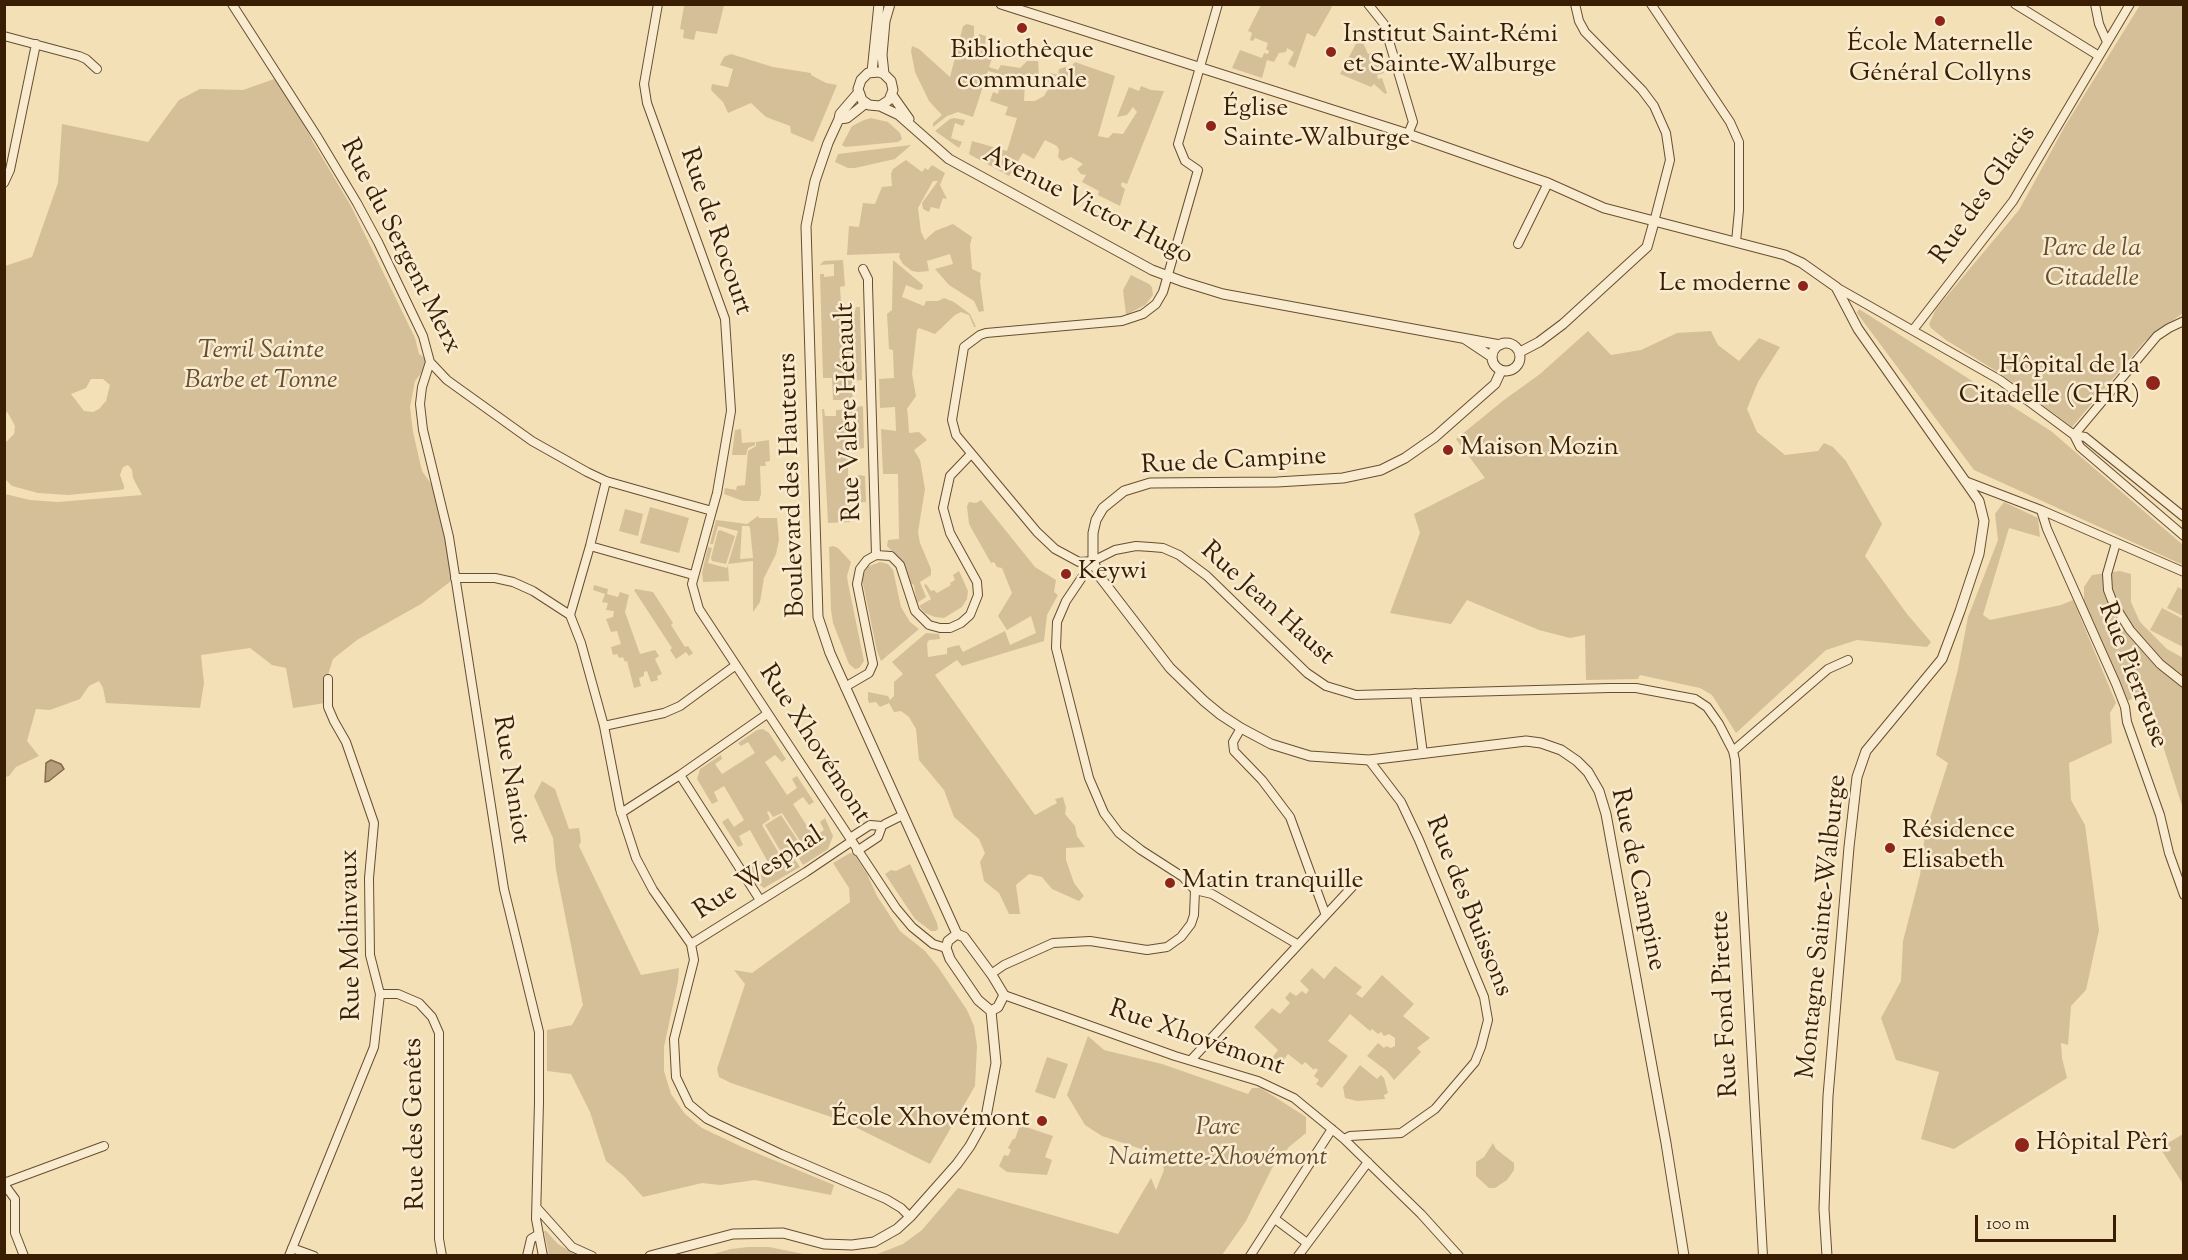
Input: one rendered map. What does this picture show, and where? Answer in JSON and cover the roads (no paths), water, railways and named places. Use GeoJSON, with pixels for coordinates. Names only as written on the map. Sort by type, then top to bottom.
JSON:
{"type":"FeatureCollection","features":[{"type":"Feature","properties":{"kind":"street","name":"Rue du Sergent Merx"},"geometry":{"type":"LineString","coordinates":[[232,4],[357,203],[423,336],[430,362],[447,380],[532,441],[606,481],[712,511]]}},
{"type":"Feature","properties":{"kind":"street","name":"Rue de Rocourt"},"geometry":{"type":"LineString","coordinates":[[658,4],[644,84],[647,103],[725,321],[731,411],[717,493],[693,575]]}},
{"type":"Feature","properties":{"kind":"street"},"geometry":{"type":"LineString","coordinates":[[879,4],[873,72],[884,74],[882,55],[885,21],[890,4]]}},
{"type":"Feature","properties":{"kind":"street"},"geometry":{"type":"LineString","coordinates":[[1001,4],[1408,134],[1548,183],[1604,208],[1794,259],[1836,287],[2000,380],[2074,435],[2085,437],[2184,517]]}},
{"type":"Feature","properties":{"kind":"street"},"geometry":{"type":"LineString","coordinates":[[1093,561],[1078,562],[1054,549],[956,435],[952,420],[964,347],[986,333],[1122,321],[1143,314],[1156,304],[1163,292],[1198,170],[1185,160],[1178,144],[1218,4]]}},
{"type":"Feature","properties":{"kind":"street"},"geometry":{"type":"LineString","coordinates":[[1368,4],[1384,24],[1413,122],[1408,134]]}},
{"type":"Feature","properties":{"kind":"street"},"geometry":{"type":"LineString","coordinates":[[1575,4],[1579,21],[1585,32],[1642,90],[1654,106],[1666,133],[1670,160],[1654,222]]}},
{"type":"Feature","properties":{"kind":"street"},"geometry":{"type":"LineString","coordinates":[[2015,4],[2099,56]]}},
{"type":"Feature","properties":{"kind":"street"},"geometry":{"type":"LineString","coordinates":[[2095,4],[2099,24],[2107,42]]}},
{"type":"Feature","properties":{"kind":"street","name":"Rue des Glacis"},"geometry":{"type":"LineString","coordinates":[[1914,330],[2013,201],[2130,4]]}},
{"type":"Feature","properties":{"kind":"street"},"geometry":{"type":"LineString","coordinates":[[1652,5],[1730,122],[1739,142],[1739,210],[1736,242]]}},
{"type":"Feature","properties":{"kind":"street"},"geometry":{"type":"LineString","coordinates":[[4,36],[79,56],[97,69]]}},
{"type":"Feature","properties":{"kind":"street"},"geometry":{"type":"LineString","coordinates":[[4,183],[10,170],[36,44]]}},
{"type":"Feature","properties":{"kind":"street","name":"Boulevard des Hauteurs"},"geometry":{"type":"LineString","coordinates":[[873,72],[868,73],[861,80],[858,84],[858,93],[840,114],[815,181],[807,215],[818,617],[826,643],[845,687],[957,934]]}},
{"type":"Feature","properties":{"kind":"street","name":"Avenue Victor Hugo"},"geometry":{"type":"LineString","coordinates":[[884,74],[892,85],[892,95],[915,129]]}},
{"type":"Feature","properties":{"kind":"street"},"geometry":{"type":"LineString","coordinates":[[858,93],[866,104]]}},
{"type":"Feature","properties":{"kind":"street"},"geometry":{"type":"LineString","coordinates":[[839,119],[847,118],[866,104],[880,106],[892,95]]}},
{"type":"Feature","properties":{"kind":"street","name":"Avenue Victor Hugo"},"geometry":{"type":"LineString","coordinates":[[880,106],[898,115],[949,159],[1146,267],[1167,276],[1223,294],[1500,345]]}},
{"type":"Feature","properties":{"kind":"street"},"geometry":{"type":"LineString","coordinates":[[1518,244],[1548,183]]}},
{"type":"Feature","properties":{"kind":"street","name":"Rue de Campine"},"geometry":{"type":"LineString","coordinates":[[1654,222],[1647,247],[1563,324],[1539,342],[1520,352],[1517,366],[1509,371],[1501,371],[1495,384],[1435,437],[1405,458],[1381,470],[1343,478],[1277,482],[1150,483],[1124,491],[1103,508],[1096,520],[1093,532],[1093,561],[1100,578],[1170,668],[1204,701],[1241,728],[1271,744],[1310,756],[1370,760],[1518,741],[1541,743],[1561,750],[1588,772],[1599,791],[1606,814],[1664,1132],[1683,1256]]}},
{"type":"Feature","properties":{"kind":"street","name":"Rue Valère Hénault"},"geometry":{"type":"LineString","coordinates":[[862,269],[868,279],[876,555]]}},
{"type":"Feature","properties":{"kind":"street","name":"Montagne Sainte-Walburge"},"geometry":{"type":"LineString","coordinates":[[1827,1256],[1824,1209],[1828,1096],[1857,777],[1866,751],[1942,659],[1979,554],[1984,521],[1979,501],[1858,330],[1836,287]]}},
{"type":"Feature","properties":{"kind":"street"},"geometry":{"type":"LineString","coordinates":[[2074,435],[2157,336],[2184,321]]}},
{"type":"Feature","properties":{"kind":"street","name":"Avenue Victor Hugo"},"geometry":{"type":"LineString","coordinates":[[1463,338],[1492,357]]}},
{"type":"Feature","properties":{"kind":"street"},"geometry":{"type":"LineString","coordinates":[[1501,371],[1496,367],[1492,357],[1493,352],[1500,345],[1509,344],[1520,352]]}},
{"type":"Feature","properties":{"kind":"street","name":"Rue Naniot"},"geometry":{"type":"LineString","coordinates":[[430,362],[422,387],[420,405],[423,430],[430,466],[441,498],[456,578],[504,889],[539,1032],[540,1102],[536,1219],[543,1256]]}},
{"type":"Feature","properties":{"kind":"street"},"geometry":{"type":"LineString","coordinates":[[2074,435],[2080,447],[2184,536]]}},
{"type":"Feature","properties":{"kind":"street"},"geometry":{"type":"LineString","coordinates":[[845,687],[869,674],[873,664],[857,584],[860,569],[867,560],[876,555],[891,556],[900,565],[915,611],[930,625],[950,628],[961,623],[970,615],[978,595],[977,582],[950,533],[943,508],[950,476],[971,454]]}},
{"type":"Feature","properties":{"kind":"street"},"geometry":{"type":"LineString","coordinates":[[570,615],[606,481]]}},
{"type":"Feature","properties":{"kind":"street"},"geometry":{"type":"LineString","coordinates":[[1965,481],[2041,510],[2184,572]]}},
{"type":"Feature","properties":{"kind":"street","name":"Rue Pierreuse"},"geometry":{"type":"LineString","coordinates":[[2041,510],[2047,529],[2116,684],[2184,895]]}},
{"type":"Feature","properties":{"kind":"street"},"geometry":{"type":"LineString","coordinates":[[2116,543],[2107,574],[2108,590],[2113,603],[2130,630],[2160,664],[2184,683]]}},
{"type":"Feature","properties":{"kind":"street"},"geometry":{"type":"LineString","coordinates":[[590,546],[693,575]]}},
{"type":"Feature","properties":{"kind":"street","name":"Rue Jean Haust"},"geometry":{"type":"LineString","coordinates":[[1093,561],[1114,550],[1136,546],[1163,548],[1179,555],[1207,576],[1307,673],[1326,686],[1356,695],[1636,688],[1695,699],[1700,702],[1712,713],[1733,750]]}},
{"type":"Feature","properties":{"kind":"street"},"geometry":{"type":"LineString","coordinates":[[1093,561],[1066,601],[1057,622],[1056,648],[1089,778],[1104,813],[1119,832],[1140,850],[1183,877],[1195,890],[1212,894],[1297,944]]}},
{"type":"Feature","properties":{"kind":"street","name":"Rue Xhovémont"},"geometry":{"type":"LineString","coordinates":[[693,575],[693,593],[699,609],[857,851],[896,908],[912,927],[933,944],[946,948]]}},
{"type":"Feature","properties":{"kind":"street"},"geometry":{"type":"LineString","coordinates":[[456,578],[495,578],[513,582],[533,591],[570,615],[581,643],[604,726],[621,813],[636,858],[653,890],[692,944],[694,960],[674,1039],[676,1077],[689,1104],[707,1119],[886,1199],[910,1217]]}},
{"type":"Feature","properties":{"kind":"street"},"geometry":{"type":"LineString","coordinates":[[1733,750],[1828,669],[1848,660]]}},
{"type":"Feature","properties":{"kind":"street"},"geometry":{"type":"LineString","coordinates":[[604,726],[664,713],[680,706],[736,665]]}},
{"type":"Feature","properties":{"kind":"street","name":"Rue Molinvaux"},"geometry":{"type":"LineString","coordinates":[[291,1252],[374,1047],[380,993],[370,955],[369,878],[374,823],[346,742],[328,707],[328,679]]}},
{"type":"Feature","properties":{"kind":"street"},"geometry":{"type":"LineString","coordinates":[[1415,693],[1423,754]]}},
{"type":"Feature","properties":{"kind":"street"},"geometry":{"type":"LineString","coordinates":[[621,813],[767,714]]}},
{"type":"Feature","properties":{"kind":"street"},"geometry":{"type":"LineString","coordinates":[[1241,728],[1233,742],[1234,751],[1262,780],[1290,817],[1325,913]]}},
{"type":"Feature","properties":{"kind":"street","name":"Rue Fond Pirette"},"geometry":{"type":"LineString","coordinates":[[1733,750],[1763,1256]]}},
{"type":"Feature","properties":{"kind":"street","name":"Rue des Buissons"},"geometry":{"type":"LineString","coordinates":[[1344,1139],[1350,1136],[1401,1133],[1436,1109],[1475,1062],[1488,1020],[1484,998],[1419,840],[1401,802],[1370,760]]}},
{"type":"Feature","properties":{"kind":"street"},"geometry":{"type":"LineString","coordinates":[[680,775],[760,900]]}},
{"type":"Feature","properties":{"kind":"street"},"geometry":{"type":"LineString","coordinates":[[885,824],[903,814]]}},
{"type":"Feature","properties":{"kind":"street","name":"Rue Wesphal"},"geometry":{"type":"LineString","coordinates":[[692,944],[806,872],[870,825],[882,826],[878,837],[857,851]]}},
{"type":"Feature","properties":{"kind":"street"},"geometry":{"type":"LineString","coordinates":[[1191,1059],[1352,886]]}},
{"type":"Feature","properties":{"kind":"street"},"geometry":{"type":"LineString","coordinates":[[992,974],[1004,965],[1053,943],[1089,941],[1147,950],[1167,947],[1181,937],[1191,924],[1194,915],[1195,890]]}},
{"type":"Feature","properties":{"kind":"street"},"geometry":{"type":"LineString","coordinates":[[650,1256],[733,1234],[783,1233],[824,1244],[852,1245],[874,1242],[897,1229],[939,1186],[970,1146],[986,1117],[996,1063],[991,1011],[978,1000],[950,959],[946,948],[948,941],[957,934],[964,937],[992,974],[1004,995],[998,1007],[991,1011]]}},
{"type":"Feature","properties":{"kind":"street","name":"Rue des Genêts"},"geometry":{"type":"LineString","coordinates":[[380,993],[398,994],[419,1003],[432,1017],[439,1033],[439,1239],[442,1256]]}},
{"type":"Feature","properties":{"kind":"street","name":"Rue Xhovémont"},"geometry":{"type":"LineString","coordinates":[[1004,995],[1272,1086],[1294,1098],[1344,1139],[1421,1214],[1459,1256]]}},
{"type":"Feature","properties":{"kind":"street"},"geometry":{"type":"LineString","coordinates":[[1250,1256],[1332,1128]]}},
{"type":"Feature","properties":{"kind":"street"},"geometry":{"type":"LineString","coordinates":[[24,1256],[15,1233],[15,1200],[4,1184],[104,1146]]}},
{"type":"Feature","properties":{"kind":"street"},"geometry":{"type":"LineString","coordinates":[[1298,1256],[1368,1162]]}},
{"type":"Feature","properties":{"kind":"street"},"geometry":{"type":"LineString","coordinates":[[537,1208],[572,1247],[592,1256]]}},
{"type":"Feature","properties":{"kind":"street"},"geometry":{"type":"LineString","coordinates":[[1275,1219],[1307,1243]]}},
{"type":"Feature","properties":{"kind":"street"},"geometry":{"type":"LineString","coordinates":[[527,1256],[531,1239],[539,1234]]}},
{"type":"Feature","properties":{"kind":"street"},"geometry":{"type":"LineString","coordinates":[[291,1252],[314,1256]]}},
{"type":"Feature","properties":{"kind":"place","name":"École Maternelle Général Collyns"},"geometry":{"type":"Point","coordinates":[1940,21]}},
{"type":"Feature","properties":{"kind":"place","name":"Bibliothèque communale"},"geometry":{"type":"Point","coordinates":[1022,28]}},
{"type":"Feature","properties":{"kind":"place","name":"Institut Saint-Rémi et Sainte-Walburge"},"geometry":{"type":"Point","coordinates":[1331,52]}},
{"type":"Feature","properties":{"kind":"place","name":"Église Sainte-Walburge"},"geometry":{"type":"Point","coordinates":[1211,126]}},
{"type":"Feature","properties":{"kind":"place","name":"Le moderne"},"geometry":{"type":"Point","coordinates":[1803,286]}},
{"type":"Feature","properties":{"kind":"place","name":"Hôpital de la Citadelle (CHR)"},"geometry":{"type":"Point","coordinates":[2153,383]}},
{"type":"Feature","properties":{"kind":"place","name":"Maison Mozin"},"geometry":{"type":"Point","coordinates":[1448,450]}},
{"type":"Feature","properties":{"kind":"place","name":"Keywi"},"geometry":{"type":"Point","coordinates":[1066,574]}},
{"type":"Feature","properties":{"kind":"place","name":"Résidence Elisabeth"},"geometry":{"type":"Point","coordinates":[1890,848]}},
{"type":"Feature","properties":{"kind":"place","name":"Matin tranquille"},"geometry":{"type":"Point","coordinates":[1170,883]}},
{"type":"Feature","properties":{"kind":"place","name":"École Xhovémont"},"geometry":{"type":"Point","coordinates":[1042,1121]}},
{"type":"Feature","properties":{"kind":"place","name":"Hôpital Pèrî"},"geometry":{"type":"Point","coordinates":[2022,1145]}},
{"type":"Feature","properties":{"kind":"park label","name":"Parc de la Citadelle"},"geometry":{"type":"Point","coordinates":[2092,266]}},
{"type":"Feature","properties":{"kind":"park label","name":"Terril Sainte Barbe et Tonne"},"geometry":{"type":"Point","coordinates":[261,368]}},
{"type":"Feature","properties":{"kind":"park label","name":"Parc Naimette-Xhovémont"},"geometry":{"type":"Point","coordinates":[1218,1145]}}]}
